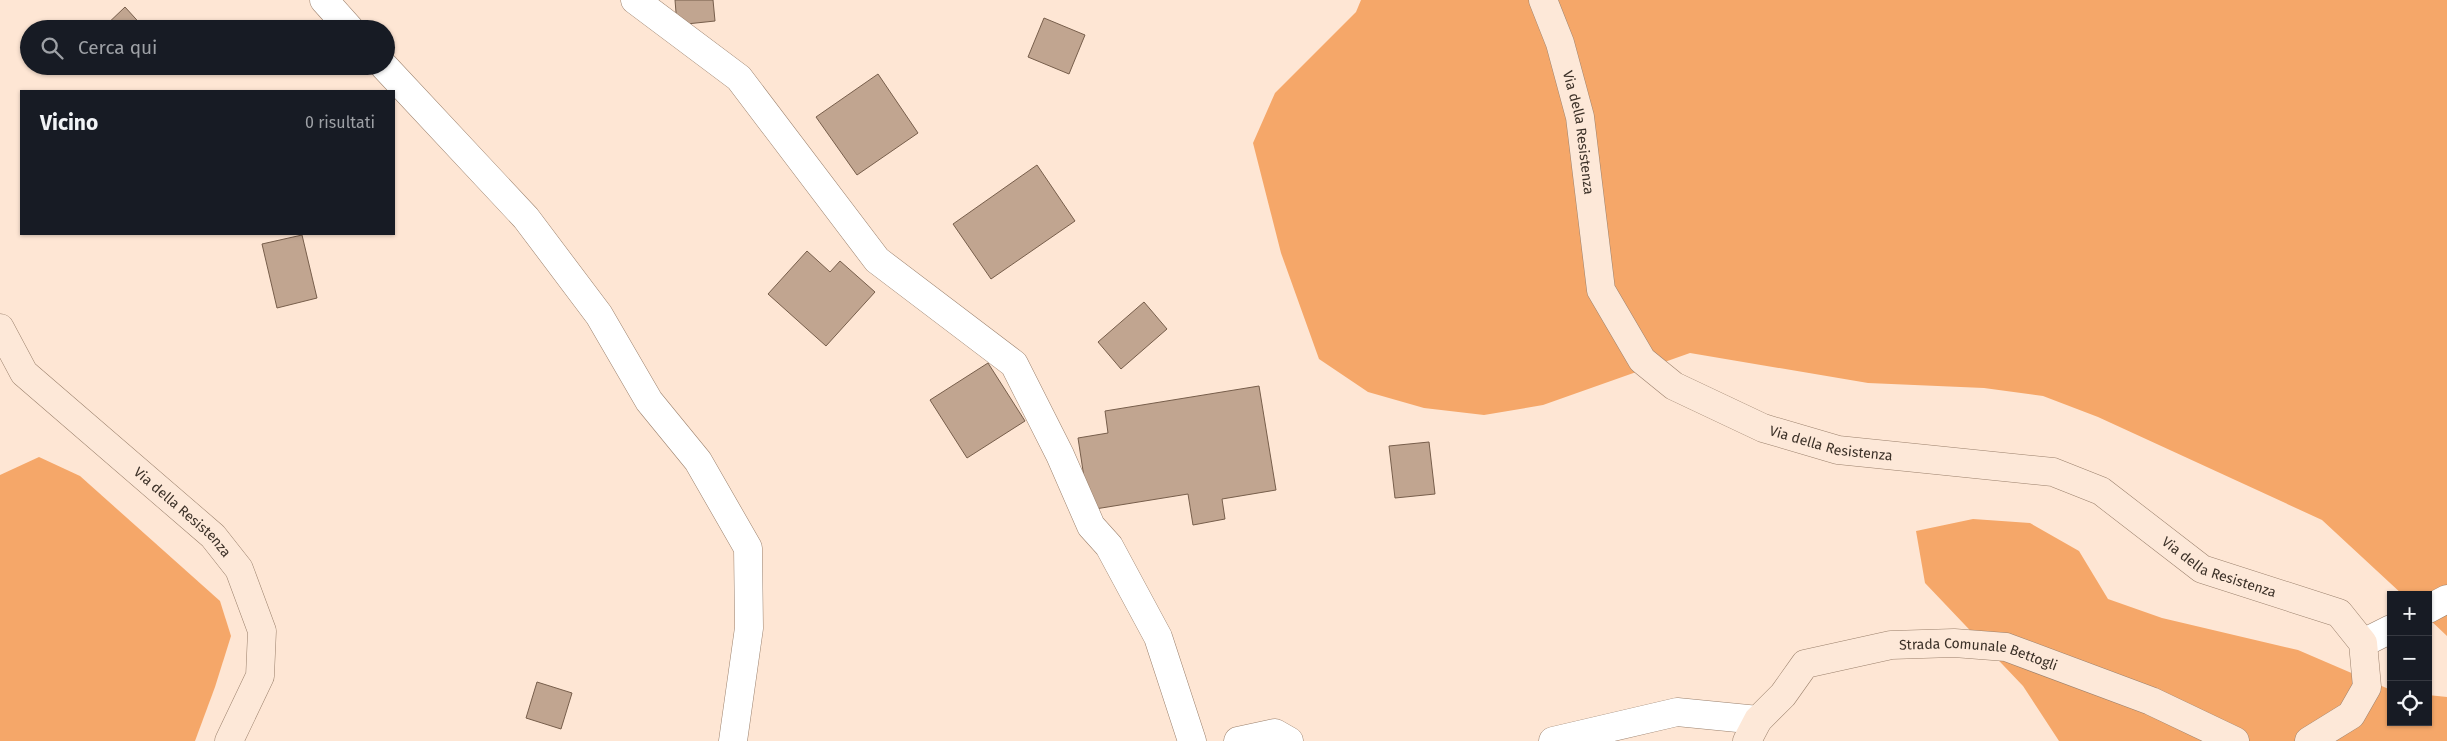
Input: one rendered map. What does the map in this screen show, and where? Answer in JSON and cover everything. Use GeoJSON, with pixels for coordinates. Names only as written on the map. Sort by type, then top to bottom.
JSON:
{"type":"FeatureCollection","features":[{"type":"Feature","properties":{"kind":"street"},"geometry":{"type":"LineString","coordinates":[[324,0],[342,20]]}},
{"type":"Feature","properties":{"kind":"street"},"geometry":{"type":"LineString","coordinates":[[635,0],[739,78],[878,260],[1014,364],[1060,455],[1091,526],[1109,546],[1158,637],[1192,741]]}},
{"type":"Feature","properties":{"kind":"street","name":"Via della Resistenza"},"geometry":{"type":"LineString","coordinates":[[1543,0],[1560,42],[1580,117],[1601,290],[1642,360],[1674,386],[1763,428],[1838,450],[2053,472],[2101,491],[2202,569],[2339,613],[2363,643]]}},
{"type":"Feature","properties":{"kind":"street"},"geometry":{"type":"LineString","coordinates":[[392,75],[526,218],[588,300],[648,401],[698,461],[748,548],[749,628],[733,741]]}},
{"type":"Feature","properties":{"kind":"street","name":"Via della Resistenza"},"geometry":{"type":"LineString","coordinates":[[0,328],[24,374],[213,536],[239,569],[262,631],[260,676],[229,741]]}},
{"type":"Feature","properties":{"kind":"street"},"geometry":{"type":"LineString","coordinates":[[2432,607],[2447,599]]}},
{"type":"Feature","properties":{"kind":"street"},"geometry":{"type":"LineString","coordinates":[[2308,741],[2351,715],[2367,687],[2363,643],[2387,631]]}},
{"type":"Feature","properties":{"kind":"street","name":"Strada Comunale Bettogli"},"geometry":{"type":"LineString","coordinates":[[1753,731],[1783,695],[1805,664],[1891,645],[1954,643],[2006,647],[2151,701],[2234,741]]}},
{"type":"Feature","properties":{"kind":"street"},"geometry":{"type":"LineString","coordinates":[[1553,741],[1677,712],[1753,731]]}},
{"type":"Feature","properties":{"kind":"street"},"geometry":{"type":"LineString","coordinates":[[1238,741],[1276,733],[1288,741]]}},
{"type":"Feature","properties":{"kind":"shaded area"},"geometry":{"type":"Polygon","coordinates":[[[1361,0],[2447,0],[2447,636],[2432,622],[2432,591],[2399,591],[2322,520],[2098,417],[2043,396],[1984,388],[1868,383],[1690,353],[1543,405],[1484,415],[1424,408],[1368,392],[1319,359],[1281,253],[1253,143],[1275,93],[1356,12],[1361,0]]]}},
{"type":"Feature","properties":{"kind":"shaded area"},"geometry":{"type":"Polygon","coordinates":[[[39,457],[80,476],[220,601],[231,636],[195,741],[0,741],[0,475],[39,457]]]}},
{"type":"Feature","properties":{"kind":"shaded area"},"geometry":{"type":"Polygon","coordinates":[[[1973,519],[2030,523],[2079,551],[2108,599],[2162,618],[2298,650],[2387,688],[2387,726],[2432,726],[2432,695],[2447,697],[2447,741],[2059,741],[2023,686],[1925,583],[1916,531],[1973,519]]]}},
{"type":"Feature","properties":{"kind":"building"},"geometry":{"type":"Polygon","coordinates":[[[675,0],[713,0],[715,21],[677,25],[675,0]]]}},
{"type":"Feature","properties":{"kind":"building"},"geometry":{"type":"Polygon","coordinates":[[[125,7],[137,20],[111,20],[125,7]]]}},
{"type":"Feature","properties":{"kind":"building"},"geometry":{"type":"Polygon","coordinates":[[[1044,18],[1085,35],[1069,74],[1028,57],[1044,18]]]}},
{"type":"Feature","properties":{"kind":"building"},"geometry":{"type":"Polygon","coordinates":[[[878,74],[918,133],[857,175],[816,117],[878,74]]]}},
{"type":"Feature","properties":{"kind":"building"},"geometry":{"type":"Polygon","coordinates":[[[1037,165],[1075,221],[991,279],[953,224],[1037,165]]]}},
{"type":"Feature","properties":{"kind":"building"},"geometry":{"type":"Polygon","coordinates":[[[302,235],[317,298],[277,308],[262,244],[302,235]]]}},
{"type":"Feature","properties":{"kind":"building"},"geometry":{"type":"Polygon","coordinates":[[[807,251],[830,272],[840,261],[875,292],[826,346],[768,294],[807,251]]]}},
{"type":"Feature","properties":{"kind":"building"},"geometry":{"type":"Polygon","coordinates":[[[1144,302],[1167,329],[1121,369],[1098,342],[1144,302]]]}},
{"type":"Feature","properties":{"kind":"building"},"geometry":{"type":"Polygon","coordinates":[[[988,363],[1025,421],[967,458],[930,400],[988,363]]]}},
{"type":"Feature","properties":{"kind":"building"},"geometry":{"type":"Polygon","coordinates":[[[1259,386],[1276,490],[1222,499],[1225,519],[1193,525],[1188,494],[1089,510],[1078,438],[1108,433],[1105,411],[1259,386]]]}},
{"type":"Feature","properties":{"kind":"building"},"geometry":{"type":"Polygon","coordinates":[[[1429,442],[1435,494],[1395,498],[1389,446],[1429,442]]]}},
{"type":"Feature","properties":{"kind":"building"},"geometry":{"type":"Polygon","coordinates":[[[537,682],[572,693],[561,729],[526,718],[537,682]]]}}]}
